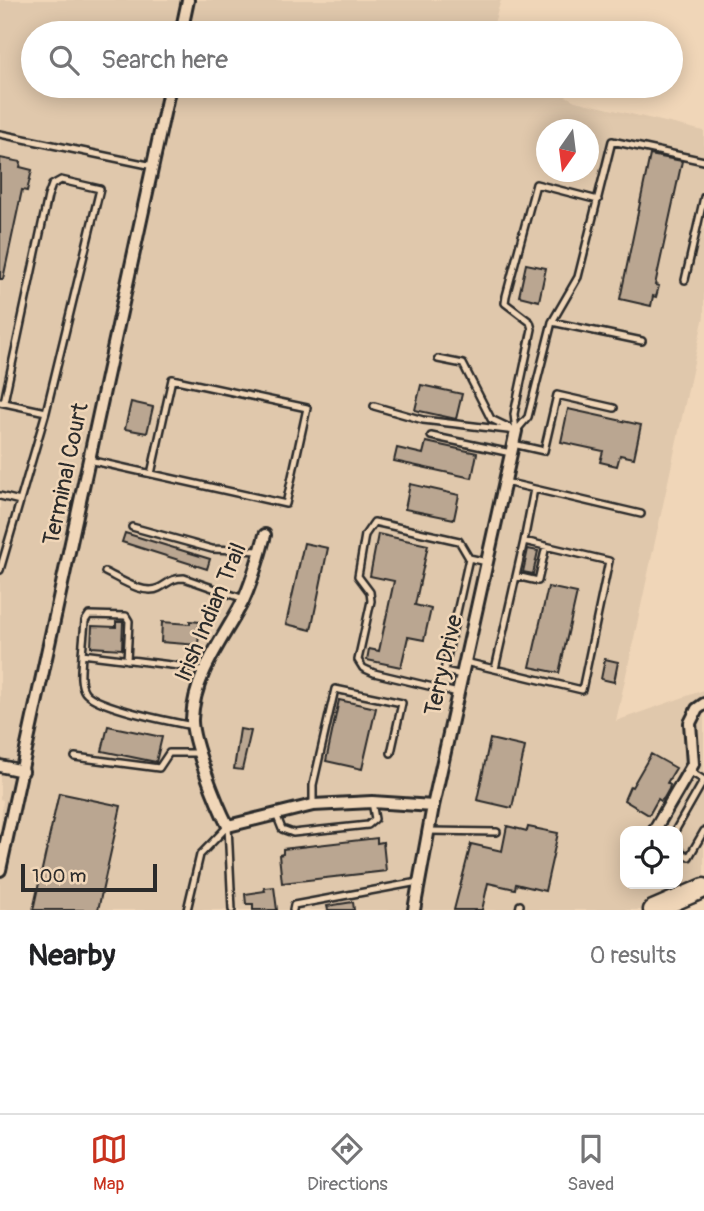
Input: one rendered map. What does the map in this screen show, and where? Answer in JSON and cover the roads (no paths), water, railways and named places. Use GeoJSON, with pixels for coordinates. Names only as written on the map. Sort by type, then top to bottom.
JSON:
{"type":"FeatureCollection","features":[{"type":"Feature","properties":{"kind":"main road"},"geometry":{"type":"LineString","coordinates":[[653,910],[704,888]]}},
{"type":"Feature","properties":{"kind":"street"},"geometry":{"type":"LineString","coordinates":[[184,21],[188,0]]}},
{"type":"Feature","properties":{"kind":"street","name":"Terminal Court"},"geometry":{"type":"LineString","coordinates":[[0,870],[167,98]]}},
{"type":"Feature","properties":{"kind":"street","name":"Terry Drive"},"geometry":{"type":"LineString","coordinates":[[414,910],[433,806],[516,431]]}},
{"type":"Feature","properties":{"kind":"street","name":"Irish Indian Trail"},"geometry":{"type":"LineString","coordinates":[[228,826],[216,805],[200,753],[193,726],[194,702],[202,673],[244,599],[265,535]]}},
{"type":"Feature","properties":{"kind":"street"},"geometry":{"type":"LineString","coordinates":[[657,826],[693,764],[690,723],[697,709],[704,704]]}},
{"type":"Feature","properties":{"kind":"street"},"geometry":{"type":"LineString","coordinates":[[0,766],[23,771]]}},
{"type":"Feature","properties":{"kind":"street"},"geometry":{"type":"LineString","coordinates":[[228,826],[313,805],[372,802],[433,806]]}},
{"type":"Feature","properties":{"kind":"lane"},"geometry":{"type":"LineString","coordinates":[[0,134],[153,166]]}},
{"type":"Feature","properties":{"kind":"lane"},"geometry":{"type":"LineString","coordinates":[[516,431],[528,417],[552,322],[578,278],[612,141],[704,161]]}},
{"type":"Feature","properties":{"kind":"lane"},"geometry":{"type":"LineString","coordinates":[[0,570],[46,412],[100,189],[61,180],[52,186],[48,196],[2,402],[46,412]]}},
{"type":"Feature","properties":{"kind":"lane"},"geometry":{"type":"LineString","coordinates":[[516,431],[514,414],[532,328],[530,322],[505,303],[536,184],[597,200]]}},
{"type":"Feature","properties":{"kind":"lane"},"geometry":{"type":"LineString","coordinates":[[685,281],[704,197]]}},
{"type":"Feature","properties":{"kind":"lane"},"geometry":{"type":"LineString","coordinates":[[552,322],[642,341]]}},
{"type":"Feature","properties":{"kind":"lane"},"geometry":{"type":"LineString","coordinates":[[438,359],[463,364],[491,419],[516,431]]}},
{"type":"Feature","properties":{"kind":"lane"},"geometry":{"type":"LineString","coordinates":[[89,460],[151,474],[286,504],[307,408],[172,379],[151,474]]}},
{"type":"Feature","properties":{"kind":"lane"},"geometry":{"type":"LineString","coordinates":[[431,436],[512,449],[544,451],[557,396],[614,408]]}},
{"type":"Feature","properties":{"kind":"lane"},"geometry":{"type":"LineString","coordinates":[[374,406],[423,419],[516,431]]}},
{"type":"Feature","properties":{"kind":"lane"},"geometry":{"type":"LineString","coordinates":[[505,482],[641,514]]}},
{"type":"Feature","properties":{"kind":"lane"},"geometry":{"type":"LineString","coordinates":[[495,669],[516,576],[521,567],[534,489]]}},
{"type":"Feature","properties":{"kind":"lane"},"geometry":{"type":"LineString","coordinates":[[0,496],[20,500]]}},
{"type":"Feature","properties":{"kind":"lane"},"geometry":{"type":"LineString","coordinates":[[458,693],[374,673],[363,668],[358,660],[371,601],[370,592],[358,576],[365,535],[374,522],[459,541],[469,558],[444,671],[462,675]]}},
{"type":"Feature","properties":{"kind":"lane"},"geometry":{"type":"LineString","coordinates":[[132,527],[212,549],[260,551]]}},
{"type":"Feature","properties":{"kind":"lane"},"geometry":{"type":"LineString","coordinates":[[465,662],[582,690],[609,561],[524,541]]}},
{"type":"Feature","properties":{"kind":"lane"},"geometry":{"type":"LineString","coordinates":[[516,576],[538,581],[539,562],[546,546]]}},
{"type":"Feature","properties":{"kind":"lane"},"geometry":{"type":"LineString","coordinates":[[469,558],[487,562]]}},
{"type":"Feature","properties":{"kind":"lane"},"geometry":{"type":"LineString","coordinates":[[105,572],[145,590],[157,589],[174,578],[184,578],[244,599]]}},
{"type":"Feature","properties":{"kind":"lane"},"geometry":{"type":"LineString","coordinates":[[127,660],[129,621],[126,616],[89,615],[85,621],[82,654],[81,684],[85,693],[103,704],[193,726]]}},
{"type":"Feature","properties":{"kind":"lane"},"geometry":{"type":"LineString","coordinates":[[82,654],[195,668],[202,673]]}},
{"type":"Feature","properties":{"kind":"lane"},"geometry":{"type":"LineString","coordinates":[[313,805],[313,785],[335,688],[402,703],[391,754]]}},
{"type":"Feature","properties":{"kind":"lane"},"geometry":{"type":"LineString","coordinates":[[75,757],[159,768],[169,753],[200,753]]}},
{"type":"Feature","properties":{"kind":"lane"},"geometry":{"type":"LineString","coordinates":[[678,826],[704,780],[689,771]]}},
{"type":"Feature","properties":{"kind":"lane"},"geometry":{"type":"LineString","coordinates":[[275,813],[282,829],[293,833],[368,825],[375,819],[372,802]]}},
{"type":"Feature","properties":{"kind":"lane"},"geometry":{"type":"LineString","coordinates":[[187,910],[200,855],[228,826]]}},
{"type":"Feature","properties":{"kind":"lane"},"geometry":{"type":"LineString","coordinates":[[228,826],[232,910]]}},
{"type":"Feature","properties":{"kind":"lane"},"geometry":{"type":"LineString","coordinates":[[428,831],[497,832]]}},
{"type":"Feature","properties":{"kind":"lane"},"geometry":{"type":"LineString","coordinates":[[683,853],[689,857],[704,831]]}},
{"type":"Feature","properties":{"kind":"lane"},"geometry":{"type":"LineString","coordinates":[[293,910],[295,905],[418,881]]}}]}
